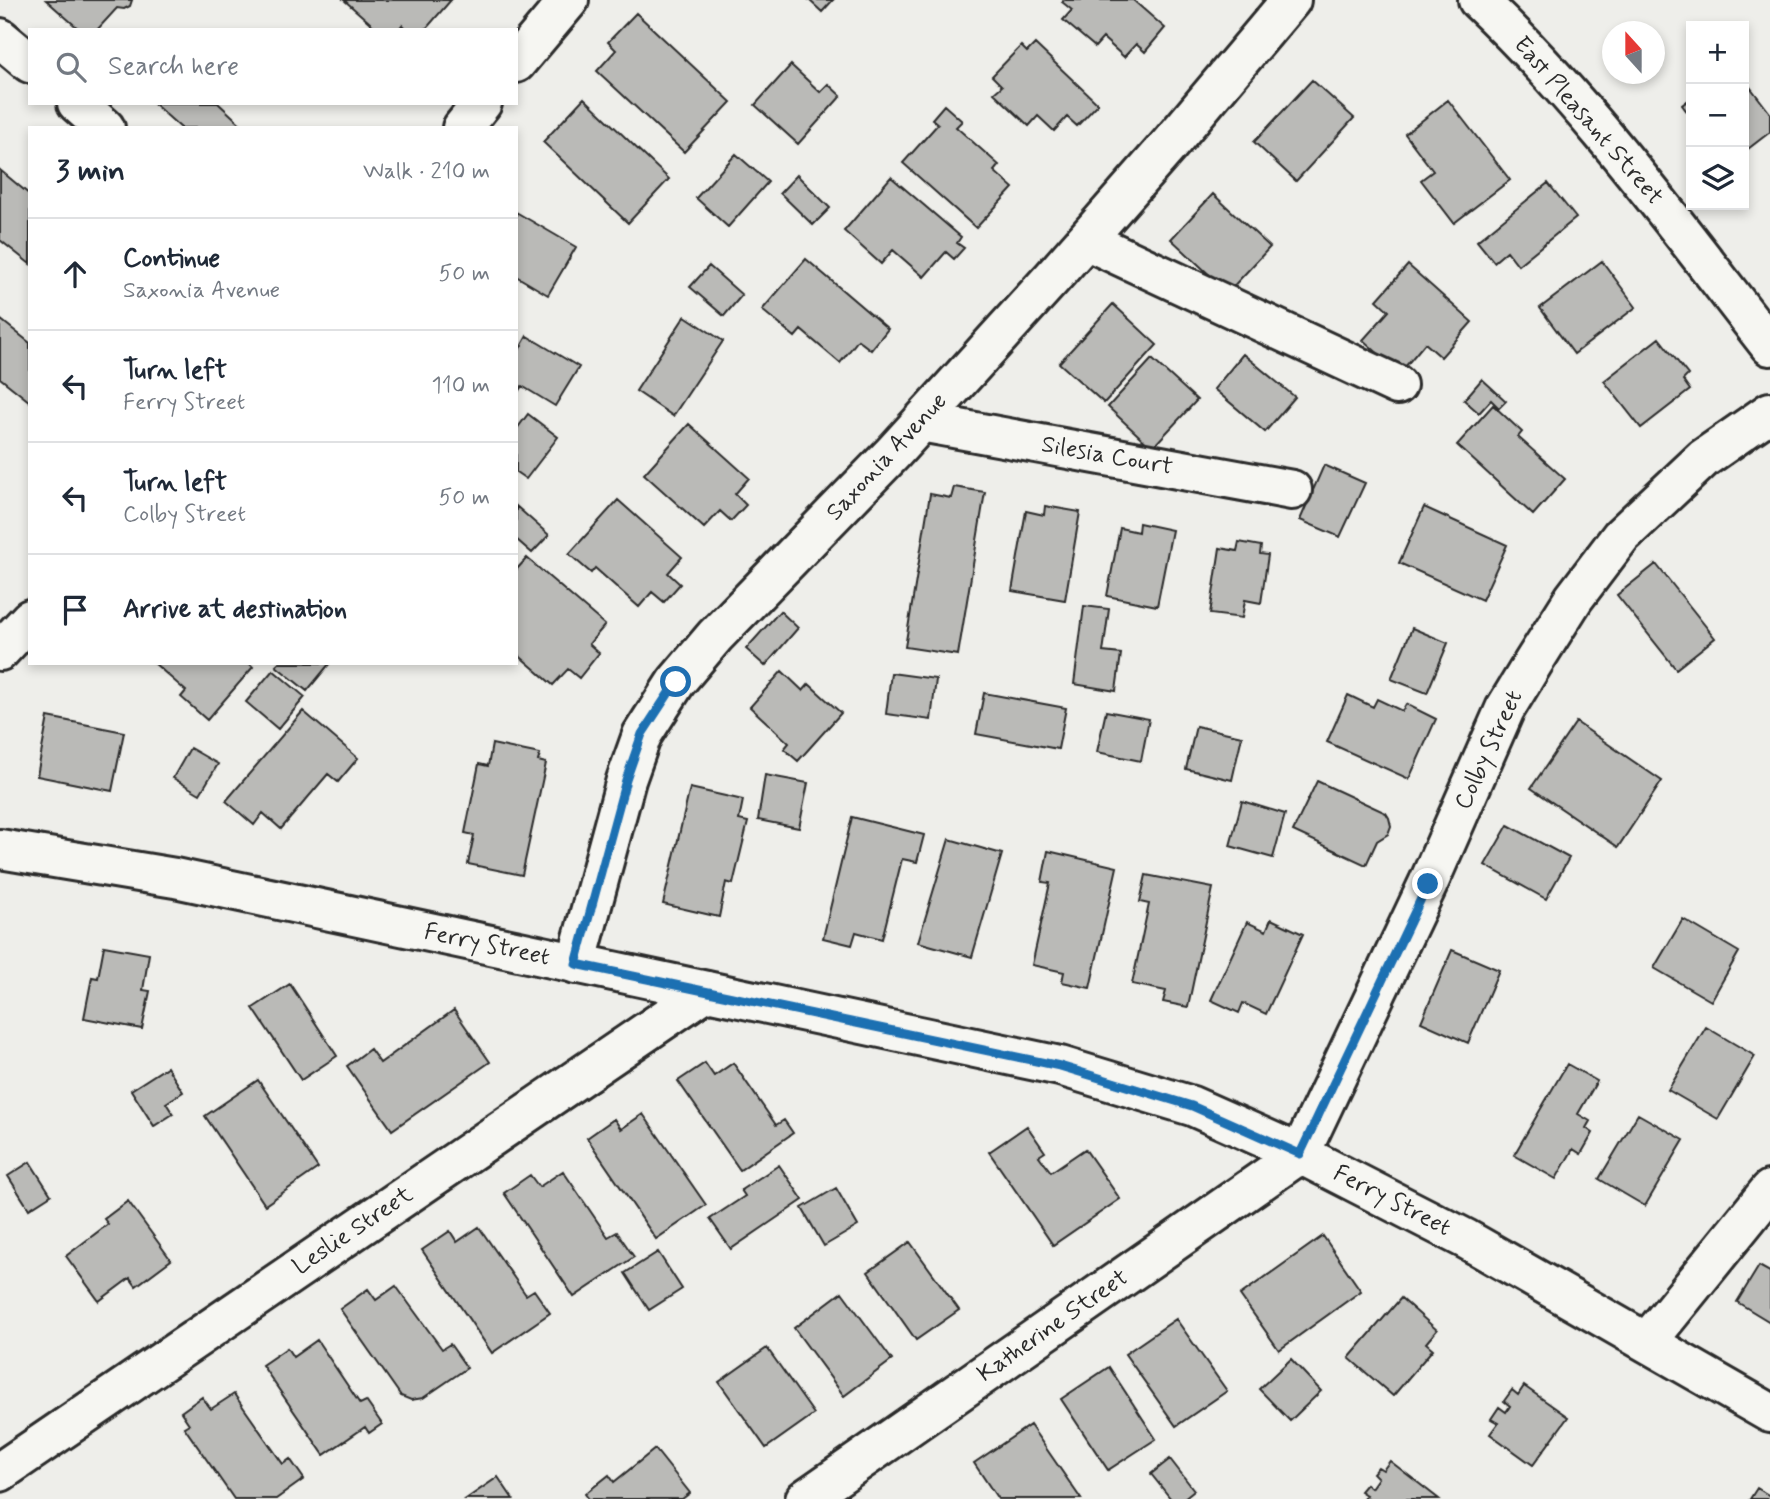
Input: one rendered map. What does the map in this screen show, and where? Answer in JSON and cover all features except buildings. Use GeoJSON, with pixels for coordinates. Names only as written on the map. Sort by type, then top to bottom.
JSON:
{"type":"FeatureCollection","features":[{"type":"Feature","properties":{"kind":"street"},"geometry":{"type":"LineString","coordinates":[[518,61],[569,0]]}},
{"type":"Feature","properties":{"kind":"street","name":"Saxonia Avenue"},"geometry":{"type":"LineString","coordinates":[[576,964],[626,780],[642,734],[676,682],[715,636],[921,422],[1086,240],[1291,0]]}},
{"type":"Feature","properties":{"kind":"street","name":"East Pleasant Street"},"geometry":{"type":"LineString","coordinates":[[1478,0],[1527,46],[1611,142],[1770,346]]}},
{"type":"Feature","properties":{"kind":"street"},"geometry":{"type":"LineString","coordinates":[[0,38],[28,61]]}},
{"type":"Feature","properties":{"kind":"street"},"geometry":{"type":"LineString","coordinates":[[79,105],[103,126]]}},
{"type":"Feature","properties":{"kind":"street"},"geometry":{"type":"LineString","coordinates":[[464,126],[480,105]]}},
{"type":"Feature","properties":{"kind":"street"},"geometry":{"type":"LineString","coordinates":[[1086,240],[1397,384]]}},
{"type":"Feature","properties":{"kind":"street","name":"Colby Street"},"geometry":{"type":"LineString","coordinates":[[1300,1154],[1428,884],[1505,709],[1574,598],[1621,536],[1704,458],[1770,412]]}},
{"type":"Feature","properties":{"kind":"street","name":"Silesia Court"},"geometry":{"type":"LineString","coordinates":[[921,422],[1292,490]]}},
{"type":"Feature","properties":{"kind":"street"},"geometry":{"type":"LineString","coordinates":[[0,651],[28,621]]}},
{"type":"Feature","properties":{"kind":"street","name":"Ferry Street"},"geometry":{"type":"LineString","coordinates":[[0,849],[175,878],[1060,1066],[1192,1106],[1300,1154],[1466,1239],[1770,1413]]}},
{"type":"Feature","properties":{"kind":"street","name":"Leslie Street"},"geometry":{"type":"LineString","coordinates":[[0,1472],[706,990]]}},
{"type":"Feature","properties":{"kind":"street","name":"Katherine Street"},"geometry":{"type":"LineString","coordinates":[[805,1499],[1300,1154]]}},
{"type":"Feature","properties":{"kind":"street"},"geometry":{"type":"LineString","coordinates":[[1647,1342],[1770,1189]]}},
{"type":"Feature","properties":{"kind":"route"},"geometry":{"type":"LineString","coordinates":[[676,682],[642,734],[626,780],[576,964],[1060,1066],[1192,1106],[1300,1154],[1428,884]]}}]}
